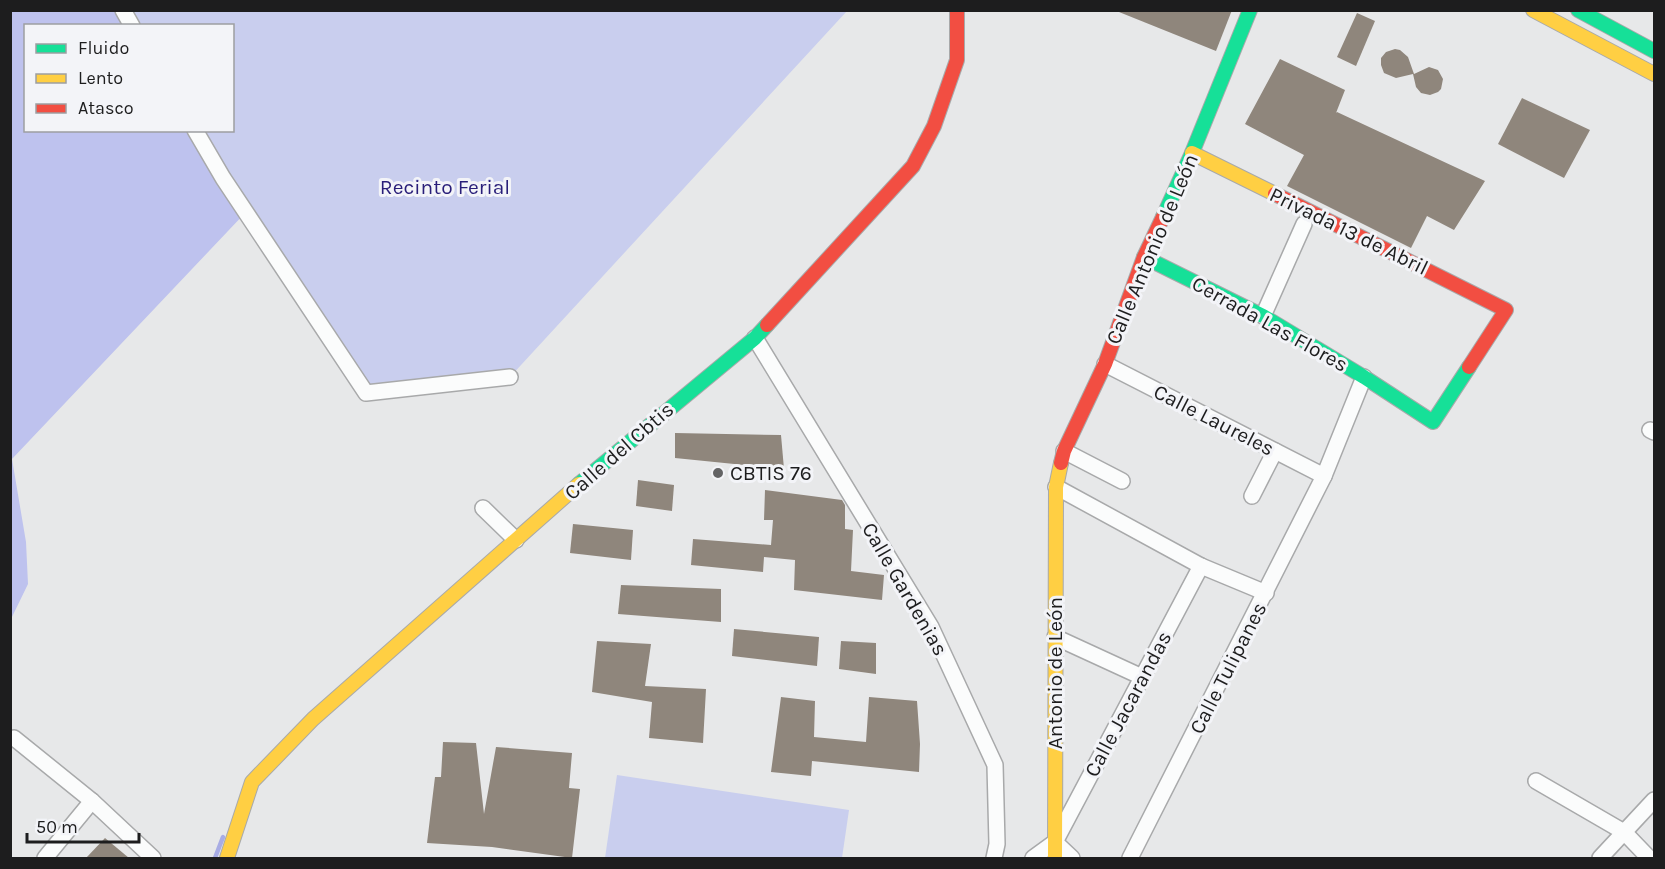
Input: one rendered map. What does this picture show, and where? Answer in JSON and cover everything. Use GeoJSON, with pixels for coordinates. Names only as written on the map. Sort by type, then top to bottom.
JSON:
{"type":"FeatureCollection","features":[{"type":"Feature","properties":{"kind":"street"},"geometry":{"type":"LineString","coordinates":[[123,10],[131,24]]}},
{"type":"Feature","properties":{"kind":"street","name":"Calle del Cbtis"},"geometry":{"type":"LineString","coordinates":[[227,858],[252,782],[313,719],[601,464],[755,338],[913,165],[934,126],[957,60],[957,10]]}},
{"type":"Feature","properties":{"kind":"street","name":"Calle Antonio de León"},"geometry":{"type":"LineString","coordinates":[[1056,487],[1064,451],[1105,364],[1144,257],[1192,153],[1250,10]]}},
{"type":"Feature","properties":{"kind":"street"},"geometry":{"type":"LineString","coordinates":[[1533,10],[1653,71]]}},
{"type":"Feature","properties":{"kind":"street"},"geometry":{"type":"LineString","coordinates":[[1578,10],[1654,51]]}},
{"type":"Feature","properties":{"kind":"street"},"geometry":{"type":"LineString","coordinates":[[196,132],[223,178],[366,393],[510,377]]}},
{"type":"Feature","properties":{"kind":"street","name":"Privada 13 de Abril"},"geometry":{"type":"LineString","coordinates":[[1192,153],[1506,310],[1433,422],[1364,377]]}},
{"type":"Feature","properties":{"kind":"street"},"geometry":{"type":"LineString","coordinates":[[1263,316],[1304,224]]}},
{"type":"Feature","properties":{"kind":"street","name":"Cerrada Las Flores"},"geometry":{"type":"LineString","coordinates":[[1144,257],[1263,316],[1364,377],[1324,476]]}},
{"type":"Feature","properties":{"kind":"street","name":"Calle Gardenias"},"geometry":{"type":"LineString","coordinates":[[755,338],[931,627],[995,765],[997,844],[994,858]]}},
{"type":"Feature","properties":{"kind":"street","name":"Calle Laureles"},"geometry":{"type":"LineString","coordinates":[[1105,364],[1324,476]]}},
{"type":"Feature","properties":{"kind":"street"},"geometry":{"type":"LineString","coordinates":[[1064,451],[1122,481]]}},
{"type":"Feature","properties":{"kind":"street"},"geometry":{"type":"LineString","coordinates":[[1252,496],[1275,451]]}},
{"type":"Feature","properties":{"kind":"street","name":"Calle Tulipanes"},"geometry":{"type":"LineString","coordinates":[[1130,858],[1324,476]]}},
{"type":"Feature","properties":{"kind":"street"},"geometry":{"type":"LineString","coordinates":[[1056,487],[1201,566],[1266,593]]}},
{"type":"Feature","properties":{"kind":"street","name":"Antonio de León"},"geometry":{"type":"LineString","coordinates":[[1055,858],[1056,487]]}},
{"type":"Feature","properties":{"kind":"street"},"geometry":{"type":"LineString","coordinates":[[483,508],[516,540]]}},
{"type":"Feature","properties":{"kind":"street","name":"Calle Jacarandas"},"geometry":{"type":"LineString","coordinates":[[1054,842],[1201,566]]}},
{"type":"Feature","properties":{"kind":"street"},"geometry":{"type":"LineString","coordinates":[[1055,637],[1142,676]]}},
{"type":"Feature","properties":{"kind":"street"},"geometry":{"type":"LineString","coordinates":[[10,739],[14,738],[92,801],[153,858]]}},
{"type":"Feature","properties":{"kind":"street"},"geometry":{"type":"LineString","coordinates":[[1536,781],[1624,832],[1649,858]]}},
{"type":"Feature","properties":{"kind":"street"},"geometry":{"type":"LineString","coordinates":[[1600,858],[1654,800]]}},
{"type":"Feature","properties":{"kind":"street"},"geometry":{"type":"LineString","coordinates":[[45,858],[92,801]]}},
{"type":"Feature","properties":{"kind":"street"},"geometry":{"type":"LineString","coordinates":[[1033,858],[1054,842],[1072,858]]}},
{"type":"Feature","properties":{"kind":"green space","name":"Recinto Ferial"},"geometry":{"type":"Polygon","coordinates":[[[123,11],[847,11],[510,377],[366,393],[200,132],[234,132],[234,24],[132,24],[123,11]]]}},
{"type":"Feature","properties":{"kind":"green space"},"geometry":{"type":"Polygon","coordinates":[[[617,775],[849,810],[842,858],[605,858],[617,775]]]}},
{"type":"Feature","properties":{"kind":"shaded area"},"geometry":{"type":"Polygon","coordinates":[[[11,11],[123,11],[131,24],[24,24],[24,132],[196,132],[246,212],[12,459],[26,542],[28,584],[11,619],[11,11]]]}},
{"type":"Feature","properties":{"kind":"building"},"geometry":{"type":"Polygon","coordinates":[[[1114,10],[1232,10],[1216,51],[1114,10]]]}},
{"type":"Feature","properties":{"kind":"building"},"geometry":{"type":"Polygon","coordinates":[[[1357,13],[1375,21],[1356,66],[1337,57],[1357,13]]]}},
{"type":"Feature","properties":{"kind":"building"},"geometry":{"type":"Polygon","coordinates":[[[1395,49],[1408,57],[1414,74],[1429,67],[1438,70],[1443,79],[1441,89],[1430,95],[1421,93],[1416,87],[1413,74],[1396,78],[1384,73],[1381,58],[1386,52],[1395,49]]]}},
{"type":"Feature","properties":{"kind":"building"},"geometry":{"type":"Polygon","coordinates":[[[1280,59],[1345,90],[1336,113],[1485,181],[1454,230],[1427,216],[1411,248],[1287,186],[1304,155],[1245,124],[1280,59]]]}},
{"type":"Feature","properties":{"kind":"building"},"geometry":{"type":"Polygon","coordinates":[[[1522,98],[1590,130],[1564,178],[1498,144],[1522,98]]]}},
{"type":"Feature","properties":{"kind":"building"},"geometry":{"type":"Polygon","coordinates":[[[675,433],[781,435],[784,469],[675,458],[675,433]]]}},
{"type":"Feature","properties":{"kind":"building"},"geometry":{"type":"Polygon","coordinates":[[[638,480],[674,485],[672,511],[636,506],[638,480]]]}},
{"type":"Feature","properties":{"kind":"building"},"geometry":{"type":"Polygon","coordinates":[[[765,490],[842,500],[845,505],[845,529],[853,530],[851,571],[884,575],[882,600],[794,590],[795,560],[764,557],[763,572],[691,565],[693,539],[771,545],[773,520],[764,520],[765,490]]]}},
{"type":"Feature","properties":{"kind":"building"},"geometry":{"type":"Polygon","coordinates":[[[573,524],[633,530],[631,560],[570,553],[573,524]]]}},
{"type":"Feature","properties":{"kind":"building"},"geometry":{"type":"Polygon","coordinates":[[[621,585],[721,589],[721,622],[618,614],[621,585]]]}},
{"type":"Feature","properties":{"kind":"building"},"geometry":{"type":"Polygon","coordinates":[[[734,629],[819,637],[817,666],[732,656],[734,629]]]}},
{"type":"Feature","properties":{"kind":"building"},"geometry":{"type":"Polygon","coordinates":[[[597,641],[651,644],[645,686],[706,689],[703,743],[649,738],[652,702],[592,692],[597,641]]]}},
{"type":"Feature","properties":{"kind":"building"},"geometry":{"type":"Polygon","coordinates":[[[841,641],[876,643],[876,674],[839,669],[841,641]]]}},
{"type":"Feature","properties":{"kind":"building"},"geometry":{"type":"Polygon","coordinates":[[[781,697],[815,701],[814,737],[866,742],[869,697],[917,701],[919,772],[812,761],[811,776],[771,772],[781,697]]]}},
{"type":"Feature","properties":{"kind":"building"},"geometry":{"type":"Polygon","coordinates":[[[443,742],[476,743],[484,814],[496,747],[572,753],[569,788],[580,789],[572,858],[492,847],[427,843],[435,777],[441,777],[443,742]]]}},
{"type":"Feature","properties":{"kind":"building"},"geometry":{"type":"Polygon","coordinates":[[[105,838],[129,858],[86,858],[105,838]]]}},
{"type":"Feature","properties":{"kind":"waterway"},"geometry":{"type":"LineString","coordinates":[[215,858],[223,837]]}},
{"type":"Feature","properties":{"kind":"traffic: fast"},"geometry":{"type":"LineString","coordinates":[[1163,217],[1192,153],[1250,10]]}},
{"type":"Feature","properties":{"kind":"traffic: fast"},"geometry":{"type":"LineString","coordinates":[[1578,10],[1654,51]]}},
{"type":"Feature","properties":{"kind":"traffic: fast"},"geometry":{"type":"LineString","coordinates":[[1144,257],[1263,316],[1433,422],[1469,367]]}},
{"type":"Feature","properties":{"kind":"traffic: fast"},"geometry":{"type":"LineString","coordinates":[[579,484],[755,338],[767,325]]}},
{"type":"Feature","properties":{"kind":"traffic: slow"},"geometry":{"type":"LineString","coordinates":[[1533,10],[1654,74]]}},
{"type":"Feature","properties":{"kind":"traffic: slow"},"geometry":{"type":"LineString","coordinates":[[1192,153],[1275,194]]}},
{"type":"Feature","properties":{"kind":"traffic: slow"},"geometry":{"type":"LineString","coordinates":[[1055,858],[1056,487],[1061,463]]}},
{"type":"Feature","properties":{"kind":"traffic: slow"},"geometry":{"type":"LineString","coordinates":[[227,858],[252,782],[313,719],[579,484]]}},
{"type":"Feature","properties":{"kind":"traffic: jam"},"geometry":{"type":"LineString","coordinates":[[767,325],[913,166],[934,126],[957,60],[957,10]]}},
{"type":"Feature","properties":{"kind":"traffic: jam"},"geometry":{"type":"LineString","coordinates":[[1275,194],[1506,310],[1469,367]]}},
{"type":"Feature","properties":{"kind":"traffic: jam"},"geometry":{"type":"LineString","coordinates":[[1061,463],[1064,451],[1105,364],[1144,257],[1163,217]]}},
{"type":"Feature","properties":{"kind":"place","name":"CBTIS 76"},"geometry":{"type":"Point","coordinates":[718,473]}}]}
